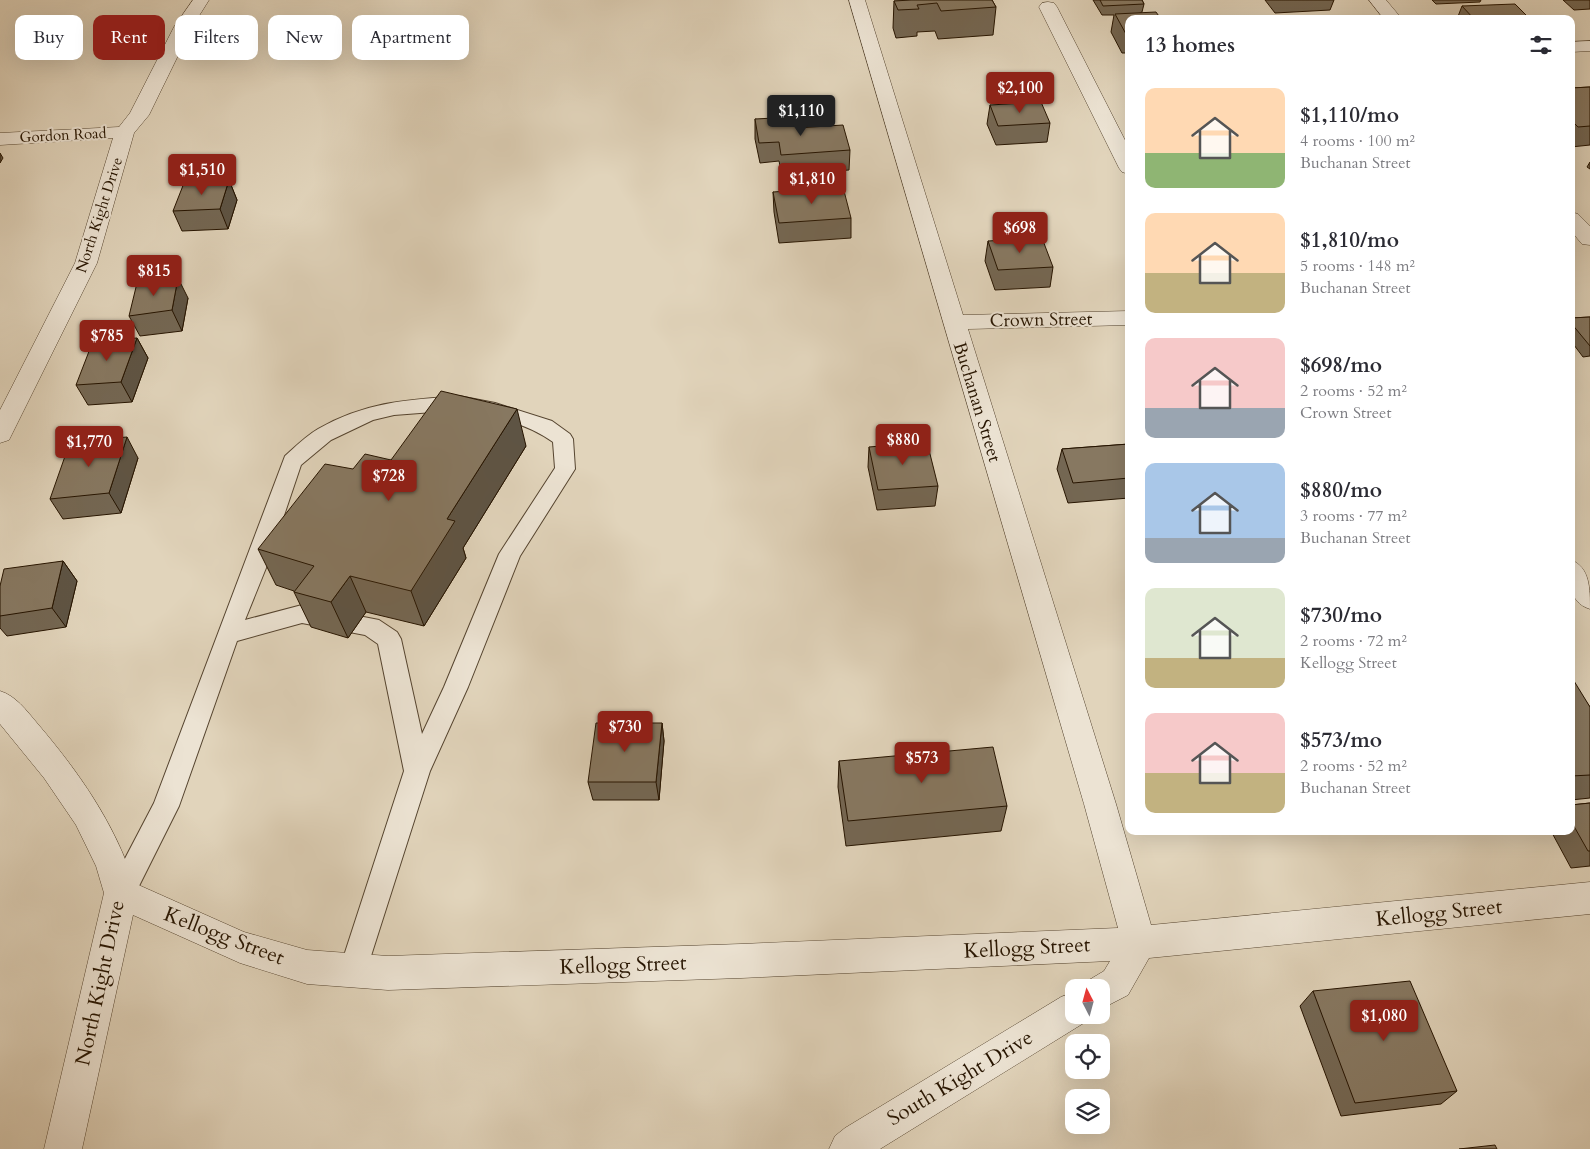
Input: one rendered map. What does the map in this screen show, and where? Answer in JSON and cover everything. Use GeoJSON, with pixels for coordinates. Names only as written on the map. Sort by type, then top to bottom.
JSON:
{"type":"FeatureCollection","features":[{"type":"Feature","properties":{"kind":"street","name":"North Kight Drive"},"geometry":{"type":"LineString","coordinates":[[0,434],[86,263],[125,132],[140,115],[183,27],[201,0]]}},
{"type":"Feature","properties":{"kind":"street","name":"Buchanan Street"},"geometry":{"type":"LineString","coordinates":[[857,0],[1100,804],[1139,943]]}},
{"type":"Feature","properties":{"kind":"street"},"geometry":{"type":"LineString","coordinates":[[1377,0],[1390,15]]}},
{"type":"Feature","properties":{"kind":"street"},"geometry":{"type":"LineString","coordinates":[[1048,7],[1125,160]]}},
{"type":"Feature","properties":{"kind":"street"},"geometry":{"type":"LineString","coordinates":[[1575,47],[1590,46]]}},
{"type":"Feature","properties":{"kind":"street","name":"Gordon Road"},"geometry":{"type":"LineString","coordinates":[[0,139],[125,132]]}},
{"type":"Feature","properties":{"kind":"street"},"geometry":{"type":"LineString","coordinates":[[1575,222],[1590,239]]}},
{"type":"Feature","properties":{"kind":"street","name":"Crown Street"},"geometry":{"type":"LineString","coordinates":[[953,322],[1125,318]]}},
{"type":"Feature","properties":{"kind":"street"},"geometry":{"type":"LineString","coordinates":[[1575,576],[1590,598]]}},
{"type":"Feature","properties":{"kind":"street","name":"North Kight Drive"},"geometry":{"type":"LineString","coordinates":[[0,704],[38,745],[87,812],[115,871],[121,893],[63,1149]]}},
{"type":"Feature","properties":{"kind":"street","name":"Kellogg Street"},"geometry":{"type":"LineString","coordinates":[[121,893],[240,947],[307,967],[388,973],[741,961],[1139,943],[1590,898]]}},
{"type":"Feature","properties":{"kind":"street"},"geometry":{"type":"LineString","coordinates":[[1110,987],[1116,983],[1139,943]]}},
{"type":"Feature","properties":{"kind":"street","name":"South Kight Drive"},"geometry":{"type":"LineString","coordinates":[[848,1149],[1065,1015]]}},
{"type":"Feature","properties":{"kind":"lane"},"geometry":{"type":"LineString","coordinates":[[121,893],[166,806],[228,634],[257,563],[292,461],[324,435],[367,414],[394,408],[459,403],[495,410],[545,426],[563,439],[565,469],[510,554],[456,687],[417,771],[353,971]]}},
{"type":"Feature","properties":{"kind":"lane"},"geometry":{"type":"LineString","coordinates":[[228,634],[302,614],[371,627],[389,639],[417,771]]}},
{"type":"Feature","properties":{"kind":"building"},"geometry":{"type":"Polygon","coordinates":[[[992,0],[996,7],[941,11],[937,3],[917,5],[919,9],[898,10],[894,1],[992,0]]]}},
{"type":"Feature","properties":{"kind":"building"},"geometry":{"type":"Polygon","coordinates":[[[1100,0],[1142,0],[1144,4],[1103,6],[1100,0]]]}},
{"type":"Feature","properties":{"kind":"building"},"geometry":{"type":"Polygon","coordinates":[[[1515,4],[1526,15],[1470,15],[1462,6],[1515,4]]]}},
{"type":"Feature","properties":{"kind":"building"},"geometry":{"type":"Polygon","coordinates":[[[1156,12],[1158,15],[1125,15],[1125,32],[1115,14],[1156,12]]]}},
{"type":"Feature","properties":{"kind":"building"},"geometry":{"type":"Polygon","coordinates":[[[1590,87],[1590,126],[1578,127],[1575,124],[1575,88],[1590,87]]]}},
{"type":"Feature","properties":{"kind":"building"},"geometry":{"type":"Polygon","coordinates":[[[1041,102],[1050,123],[998,126],[990,105],[1041,102]]]}},
{"type":"Feature","properties":{"kind":"building"},"geometry":{"type":"Polygon","coordinates":[[[794,117],[797,128],[843,125],[850,150],[781,155],[779,142],[759,143],[755,119],[794,117]]]}},
{"type":"Feature","properties":{"kind":"building"},"geometry":{"type":"Polygon","coordinates":[[[229,180],[220,209],[173,211],[184,183],[229,180]]]}},
{"type":"Feature","properties":{"kind":"building"},"geometry":{"type":"Polygon","coordinates":[[[843,187],[851,218],[779,223],[773,192],[843,187]]]}},
{"type":"Feature","properties":{"kind":"building"},"geometry":{"type":"Polygon","coordinates":[[[1042,238],[1053,267],[998,270],[988,241],[1042,238]]]}},
{"type":"Feature","properties":{"kind":"building"},"geometry":{"type":"Polygon","coordinates":[[[178,278],[172,310],[129,316],[137,283],[178,278]]]}},
{"type":"Feature","properties":{"kind":"building"},"geometry":{"type":"Polygon","coordinates":[[[1590,317],[1590,346],[1575,328],[1575,318],[1590,317]]]}},
{"type":"Feature","properties":{"kind":"building"},"geometry":{"type":"Polygon","coordinates":[[[137,338],[121,382],[76,385],[93,341],[137,338]]]}},
{"type":"Feature","properties":{"kind":"building"},"geometry":{"type":"Polygon","coordinates":[[[441,391],[517,409],[447,519],[455,521],[411,591],[350,576],[331,602],[294,592],[314,566],[258,549],[325,464],[353,469],[365,454],[391,460],[441,391]]]}},
{"type":"Feature","properties":{"kind":"building"},"geometry":{"type":"Polygon","coordinates":[[[127,437],[109,493],[50,499],[70,442],[127,437]]]}},
{"type":"Feature","properties":{"kind":"building"},"geometry":{"type":"Polygon","coordinates":[[[927,442],[938,486],[878,490],[869,447],[927,442]]]}},
{"type":"Feature","properties":{"kind":"building"},"geometry":{"type":"Polygon","coordinates":[[[1125,444],[1125,478],[1073,483],[1062,449],[1125,444]]]}},
{"type":"Feature","properties":{"kind":"building"},"geometry":{"type":"Polygon","coordinates":[[[63,561],[52,608],[0,616],[0,586],[4,569],[63,561]]]}},
{"type":"Feature","properties":{"kind":"building"},"geometry":{"type":"Polygon","coordinates":[[[1575,683],[1590,707],[1590,775],[1575,776],[1575,683]]]}},
{"type":"Feature","properties":{"kind":"building"},"geometry":{"type":"Polygon","coordinates":[[[596,723],[662,723],[656,782],[588,782],[596,723]]]}},
{"type":"Feature","properties":{"kind":"building"},"geometry":{"type":"Polygon","coordinates":[[[993,747],[1007,806],[848,821],[839,761],[993,747]]]}},
{"type":"Feature","properties":{"kind":"building"},"geometry":{"type":"Polygon","coordinates":[[[1590,803],[1590,851],[1588,851],[1575,828],[1575,805],[1590,803]]]}},
{"type":"Feature","properties":{"kind":"building"},"geometry":{"type":"Polygon","coordinates":[[[1410,981],[1457,1091],[1355,1103],[1313,991],[1410,981]]]}},
{"type":"Feature","properties":{"kind":"building"},"geometry":{"type":"Polygon","coordinates":[[[1495,1145],[1497,1149],[1459,1149],[1495,1145]]]}}]}
